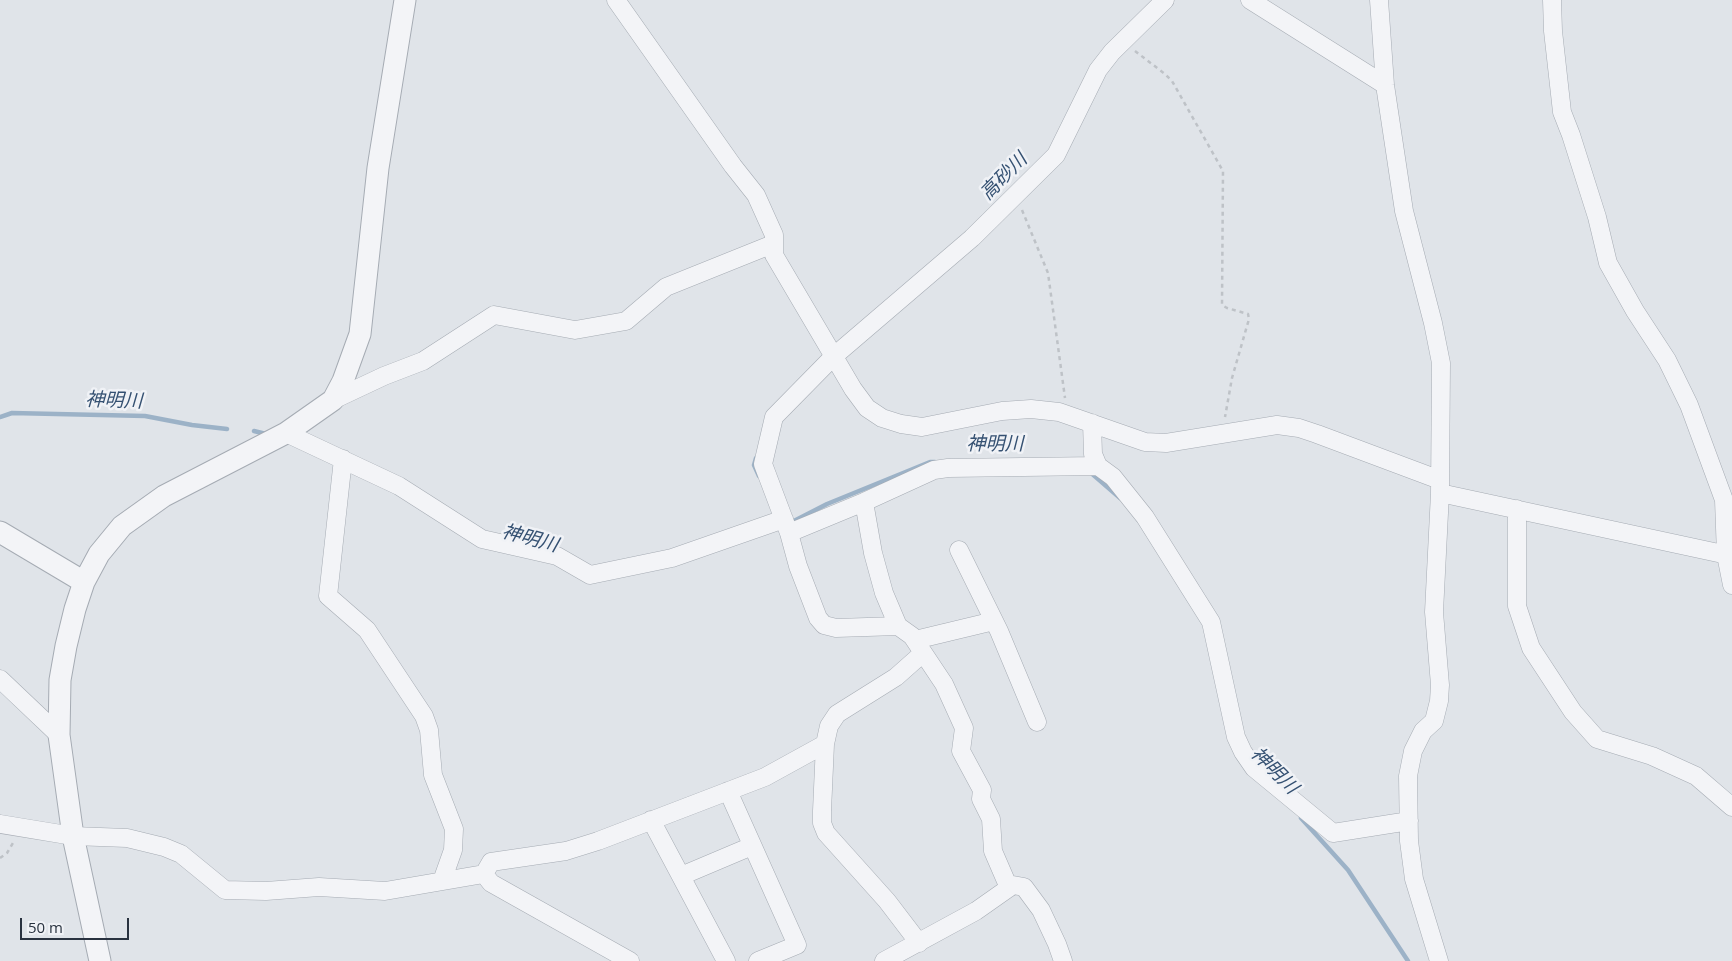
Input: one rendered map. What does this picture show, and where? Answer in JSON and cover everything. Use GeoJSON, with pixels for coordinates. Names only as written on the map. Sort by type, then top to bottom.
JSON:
{"type":"FeatureCollection","features":[{"type":"Feature","properties":{"kind":"street"},"geometry":{"type":"LineString","coordinates":[[333,400],[343,381],[360,334],[378,168],[405,0]]}},
{"type":"Feature","properties":{"kind":"street"},"geometry":{"type":"LineString","coordinates":[[616,0],[756,195],[774,235],[774,255],[852,389],[867,408],[882,418],[922,427],[1002,411],[1031,409],[1067,414],[1145,442],[1166,443],[1277,425],[1299,428],[1440,487],[1517,509],[1729,555]]}},
{"type":"Feature","properties":{"kind":"street"},"geometry":{"type":"LineString","coordinates":[[898,626],[836,628],[824,625],[818,618],[798,566],[787,526],[763,464],[774,417],[833,357],[972,238],[1056,155],[1098,70],[1112,52],[1165,0]]}},
{"type":"Feature","properties":{"kind":"street"},"geometry":{"type":"LineString","coordinates":[[1250,0],[1385,85]]}},
{"type":"Feature","properties":{"kind":"street"},"geometry":{"type":"LineString","coordinates":[[1380,0],[1385,85],[1404,211],[1433,323],[1441,363],[1440,487],[1434,612],[1440,686],[1439,701],[1434,721],[1423,731],[1412,751],[1408,776],[1409,841],[1414,879],[1439,961]]}},
{"type":"Feature","properties":{"kind":"street"},"geometry":{"type":"LineString","coordinates":[[1552,0],[1553,31],[1562,112],[1596,217],[1608,263],[1635,311],[1667,360],[1690,405],[1724,500],[1732,585]]}},
{"type":"Feature","properties":{"kind":"street"},"geometry":{"type":"LineString","coordinates":[[100,961],[73,836],[59,735],[60,680],[75,608],[84,582],[100,554],[122,526],[164,496],[286,433],[333,400],[384,376],[423,361],[494,315],[575,330],[626,321],[666,287],[773,244]]}},
{"type":"Feature","properties":{"kind":"street"},"geometry":{"type":"LineString","coordinates":[[1092,423],[1093,454],[1098,466],[1113,477],[1144,517],[1211,622],[1236,737],[1254,768],[1333,833],[1409,821]]}},
{"type":"Feature","properties":{"kind":"street"},"geometry":{"type":"LineString","coordinates":[[286,433],[399,486],[482,539],[557,556],[590,575],[672,558],[787,526],[864,502],[934,470],[948,468],[1098,466]]}},
{"type":"Feature","properties":{"kind":"street"},"geometry":{"type":"LineString","coordinates":[[343,459],[328,596],[367,630],[424,716],[429,730],[433,775],[454,829],[453,850],[442,881]]}},
{"type":"Feature","properties":{"kind":"street"},"geometry":{"type":"LineString","coordinates":[[864,502],[873,553],[884,593],[898,626],[919,646],[944,684],[964,728],[961,751],[982,790],[981,799],[991,819],[993,851],[1009,888]]}},
{"type":"Feature","properties":{"kind":"street"},"geometry":{"type":"LineString","coordinates":[[1517,509],[1517,606],[1531,648],[1573,712],[1597,739],[1652,756],[1696,776],[1732,807]]}},
{"type":"Feature","properties":{"kind":"street"},"geometry":{"type":"LineString","coordinates":[[0,532],[84,582]]}},
{"type":"Feature","properties":{"kind":"street"},"geometry":{"type":"LineString","coordinates":[[959,550],[994,621],[1037,722]]}},
{"type":"Feature","properties":{"kind":"street"},"geometry":{"type":"LineString","coordinates":[[919,943],[887,902],[826,833],[822,823],[822,812],[825,744],[829,726],[837,714],[896,677],[919,646],[994,621]]}},
{"type":"Feature","properties":{"kind":"street"},"geometry":{"type":"LineString","coordinates":[[0,679],[59,735]]}},
{"type":"Feature","properties":{"kind":"street"},"geometry":{"type":"LineString","coordinates":[[484,874],[491,862],[566,851],[598,841],[765,777],[825,744]]}},
{"type":"Feature","properties":{"kind":"street"},"geometry":{"type":"LineString","coordinates":[[728,791],[797,945],[758,961]]}},
{"type":"Feature","properties":{"kind":"street"},"geometry":{"type":"LineString","coordinates":[[651,820],[726,961]]}},
{"type":"Feature","properties":{"kind":"street"},"geometry":{"type":"LineString","coordinates":[[0,824],[73,836],[127,838],[164,847],[181,854],[224,890],[266,891],[319,888],[385,892],[484,874]]}},
{"type":"Feature","properties":{"kind":"street"},"geometry":{"type":"LineString","coordinates":[[681,876],[752,846]]}},
{"type":"Feature","properties":{"kind":"street"},"geometry":{"type":"LineString","coordinates":[[484,874],[491,882],[630,961]]}},
{"type":"Feature","properties":{"kind":"street"},"geometry":{"type":"LineString","coordinates":[[884,961],[976,911],[1013,885],[1024,887],[1041,910],[1063,961]]}},
{"type":"Feature","properties":{"kind":"path"},"geometry":{"type":"LineString","coordinates":[[1123,42],[1172,81],[1223,172],[1222,305],[1248,314],[1249,319],[1232,378],[1222,433]]}},
{"type":"Feature","properties":{"kind":"path"},"geometry":{"type":"LineString","coordinates":[[1016,195],[1048,273],[1067,414]]}},
{"type":"Feature","properties":{"kind":"path"},"geometry":{"type":"LineString","coordinates":[[0,858],[7,852],[22,829]]}},
{"type":"Feature","properties":{"kind":"waterway","name":"神明川"},"geometry":{"type":"LineString","coordinates":[[0,417],[12,413],[145,416],[192,425],[227,429]]}},
{"type":"Feature","properties":{"kind":"waterway","name":"神明川"},"geometry":{"type":"LineString","coordinates":[[254,431],[266,434]]}},
{"type":"Feature","properties":{"kind":"waterway","name":"高砂川"},"geometry":{"type":"LineString","coordinates":[[756,458],[754,465],[759,476]]}},
{"type":"Feature","properties":{"kind":"waterway","name":"神明川"},"geometry":{"type":"LineString","coordinates":[[790,523],[827,504],[930,462],[935,462]]}},
{"type":"Feature","properties":{"kind":"waterway","name":"神明川"},"geometry":{"type":"LineString","coordinates":[[1090,472],[1120,498]]}},
{"type":"Feature","properties":{"kind":"waterway","name":"神明川"},"geometry":{"type":"LineString","coordinates":[[1301,818],[1348,870],[1408,961]]}}]}
